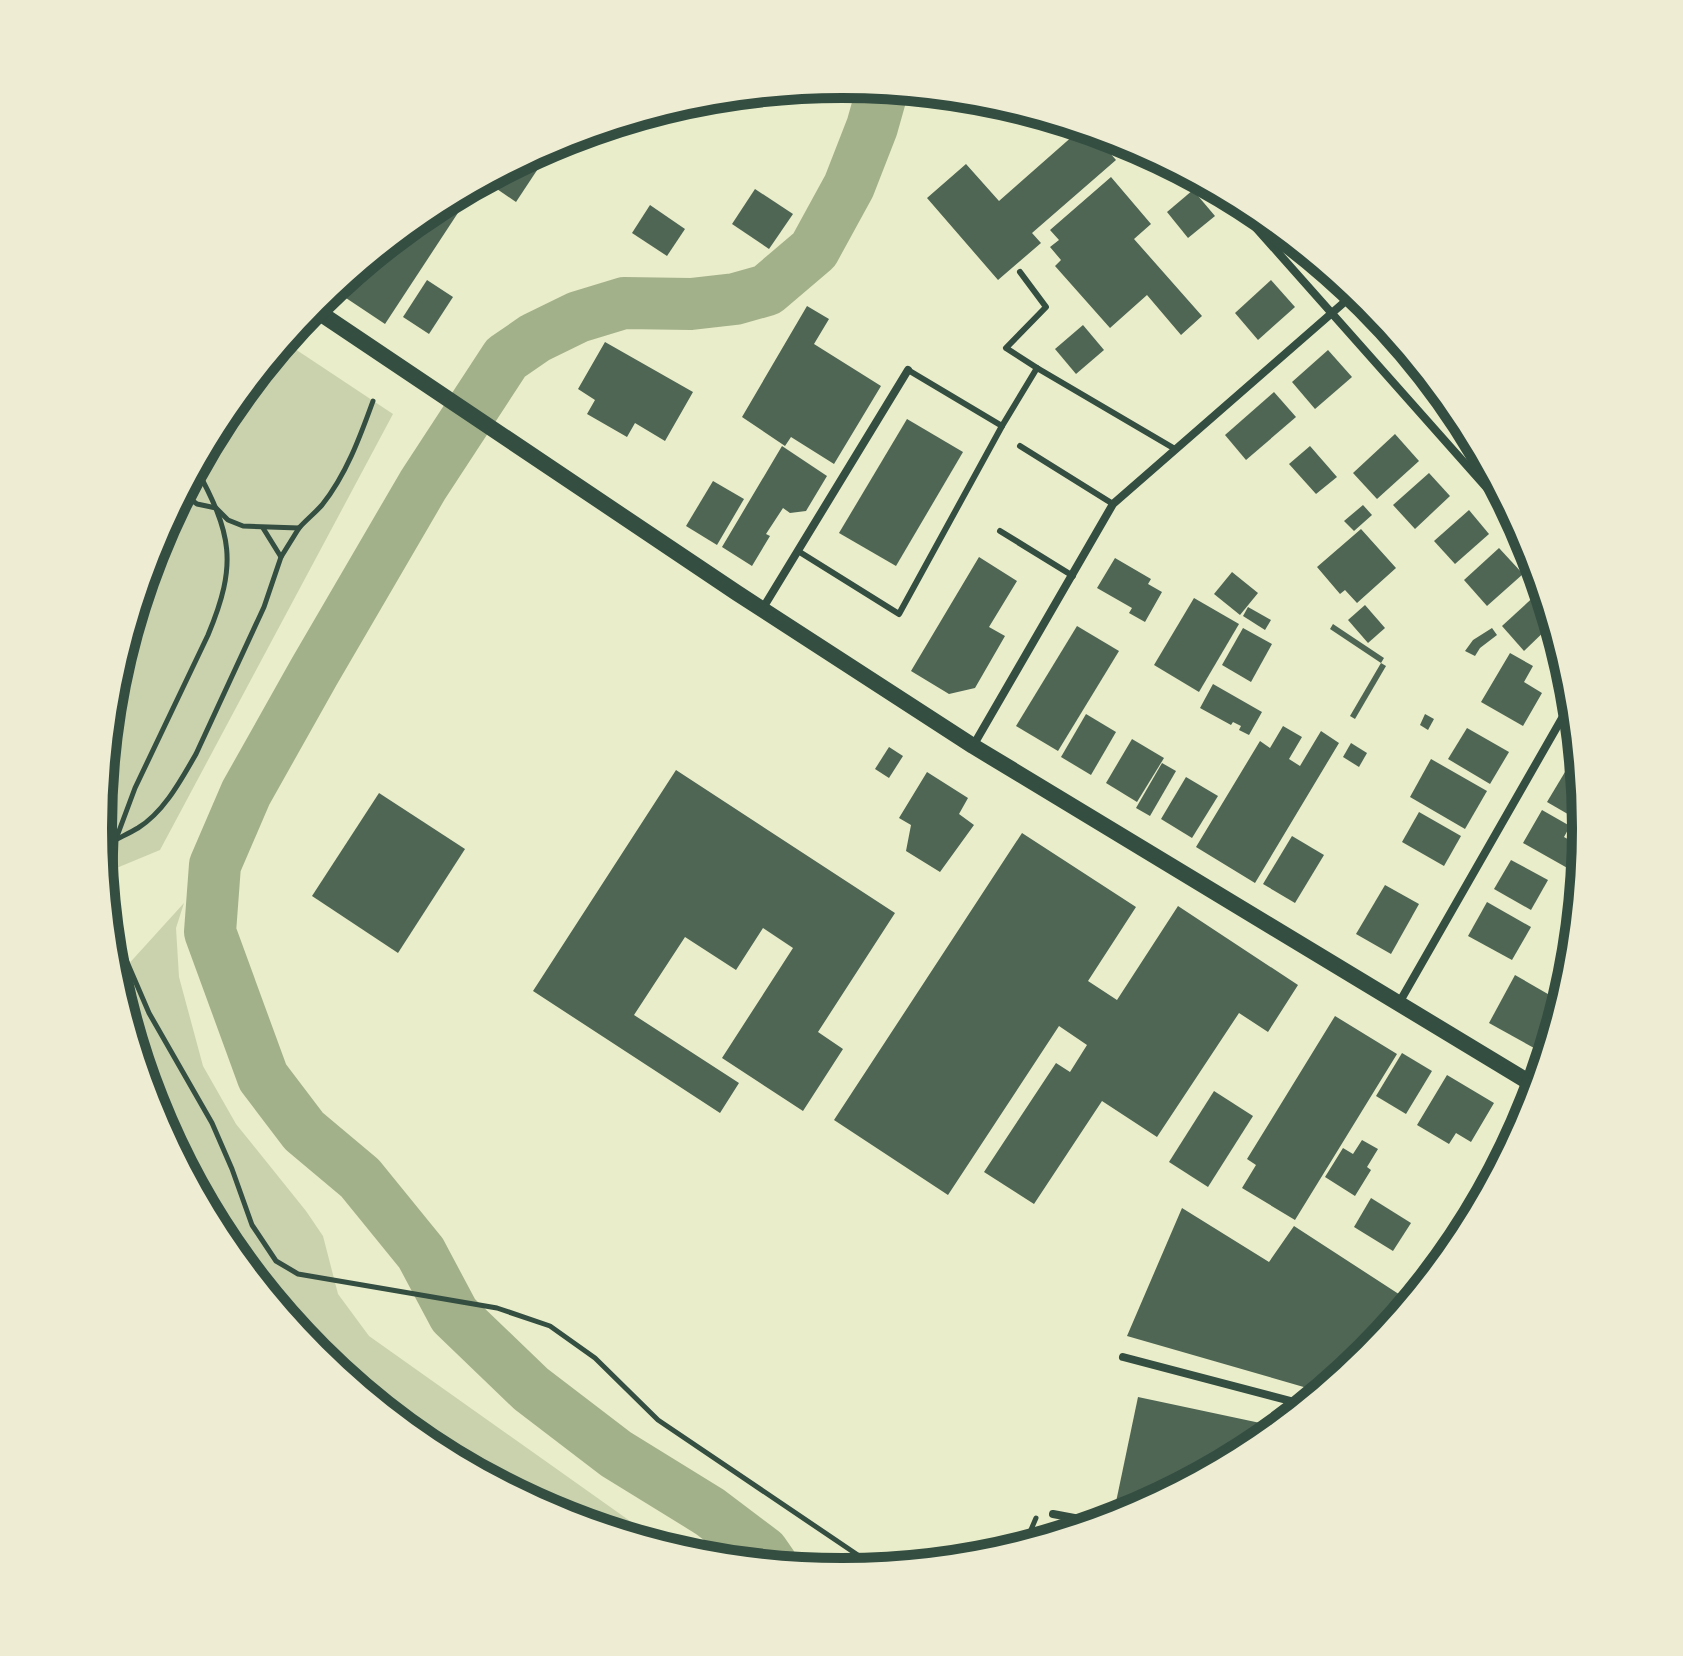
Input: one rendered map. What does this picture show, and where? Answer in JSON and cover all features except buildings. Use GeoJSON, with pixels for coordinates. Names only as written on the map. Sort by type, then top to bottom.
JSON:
{"type":"FeatureCollection","features":[{"type":"Feature","properties":{"kind":"main road"},"geometry":{"type":"LineString","coordinates":[[322,315],[973,746],[1526,1080]]}},
{"type":"Feature","properties":{"kind":"street"},"geometry":{"type":"LineString","coordinates":[[1256,228],[1487,488]]}},
{"type":"Feature","properties":{"kind":"street"},"geometry":{"type":"LineString","coordinates":[[973,746],[1113,504],[1346,300]]}},
{"type":"Feature","properties":{"kind":"street"},"geometry":{"type":"LineString","coordinates":[[763,608],[908,370]]}},
{"type":"Feature","properties":{"kind":"street"},"geometry":{"type":"LineString","coordinates":[[1399,1003],[1562,718]]}},
{"type":"Feature","properties":{"kind":"street"},"geometry":{"type":"LineString","coordinates":[[1123,1357],[1293,1402]]}},
{"type":"Feature","properties":{"kind":"street"},"geometry":{"type":"LineString","coordinates":[[1053,1514],[1077,1519]]}},
{"type":"Feature","properties":{"kind":"lane"},"geometry":{"type":"LineString","coordinates":[[1020,272],[1046,307],[1006,348],[1175,449]]}},
{"type":"Feature","properties":{"kind":"lane"},"geometry":{"type":"LineString","coordinates":[[798,551],[899,614],[1037,368]]}},
{"type":"Feature","properties":{"kind":"lane"},"geometry":{"type":"LineString","coordinates":[[908,370],[1002,426]]}},
{"type":"Feature","properties":{"kind":"lane"},"geometry":{"type":"LineString","coordinates":[[1020,446],[1113,504]]}},
{"type":"Feature","properties":{"kind":"lane"},"geometry":{"type":"LineString","coordinates":[[1000,531],[1073,576]]}},
{"type":"Feature","properties":{"kind":"path"},"geometry":{"type":"LineString","coordinates":[[112,841],[139,827],[156,813],[183,777],[264,607],[281,557],[299,528],[321,506],[340,478],[359,440],[373,401]]}},
{"type":"Feature","properties":{"kind":"path"},"geometry":{"type":"LineString","coordinates":[[114,888],[116,839],[135,788],[219,609],[227,580],[227,545],[216,508],[201,478]]}},
{"type":"Feature","properties":{"kind":"path"},"geometry":{"type":"LineString","coordinates":[[190,499],[197,504],[216,508],[228,520],[243,526],[299,528]]}},
{"type":"Feature","properties":{"kind":"path"},"geometry":{"type":"LineString","coordinates":[[263,528],[281,557]]}},
{"type":"Feature","properties":{"kind":"path"},"geometry":{"type":"LineString","coordinates":[[117,912],[124,955],[149,1013],[212,1123],[252,1225],[276,1261],[298,1274],[497,1308],[550,1326],[595,1358],[658,1420],[861,1557]]}},
{"type":"Feature","properties":{"kind":"green space"},"geometry":{"type":"Polygon","coordinates":[[[293,347],[393,414],[160,850],[113,870],[113,780],[118,733],[136,639],[167,549],[209,463],[262,384],[293,347]]]}},
{"type":"Feature","properties":{"kind":"green space"},"geometry":{"type":"Polygon","coordinates":[[[184,903],[176,928],[179,977],[203,1066],[236,1124],[323,1236],[338,1294],[369,1336],[642,1530],[562,1502],[476,1460],[397,1407],[325,1344],[262,1272],[209,1193],[167,1107],[150,1063],[126,967],[184,903]]]}},
{"type":"Feature","properties":{"kind":"waterway"},"geometry":{"type":"LineString","coordinates":[[764,1554],[710,1512],[616,1454],[531,1389],[454,1315],[421,1253],[360,1178],[304,1131],[263,1077],[210,932],[215,865],[246,793],[314,672],[423,485],[506,358],[535,338],[578,317],[624,303],[691,304],[735,299],[767,290],[814,250],[849,186],[880,100]]}}]}
